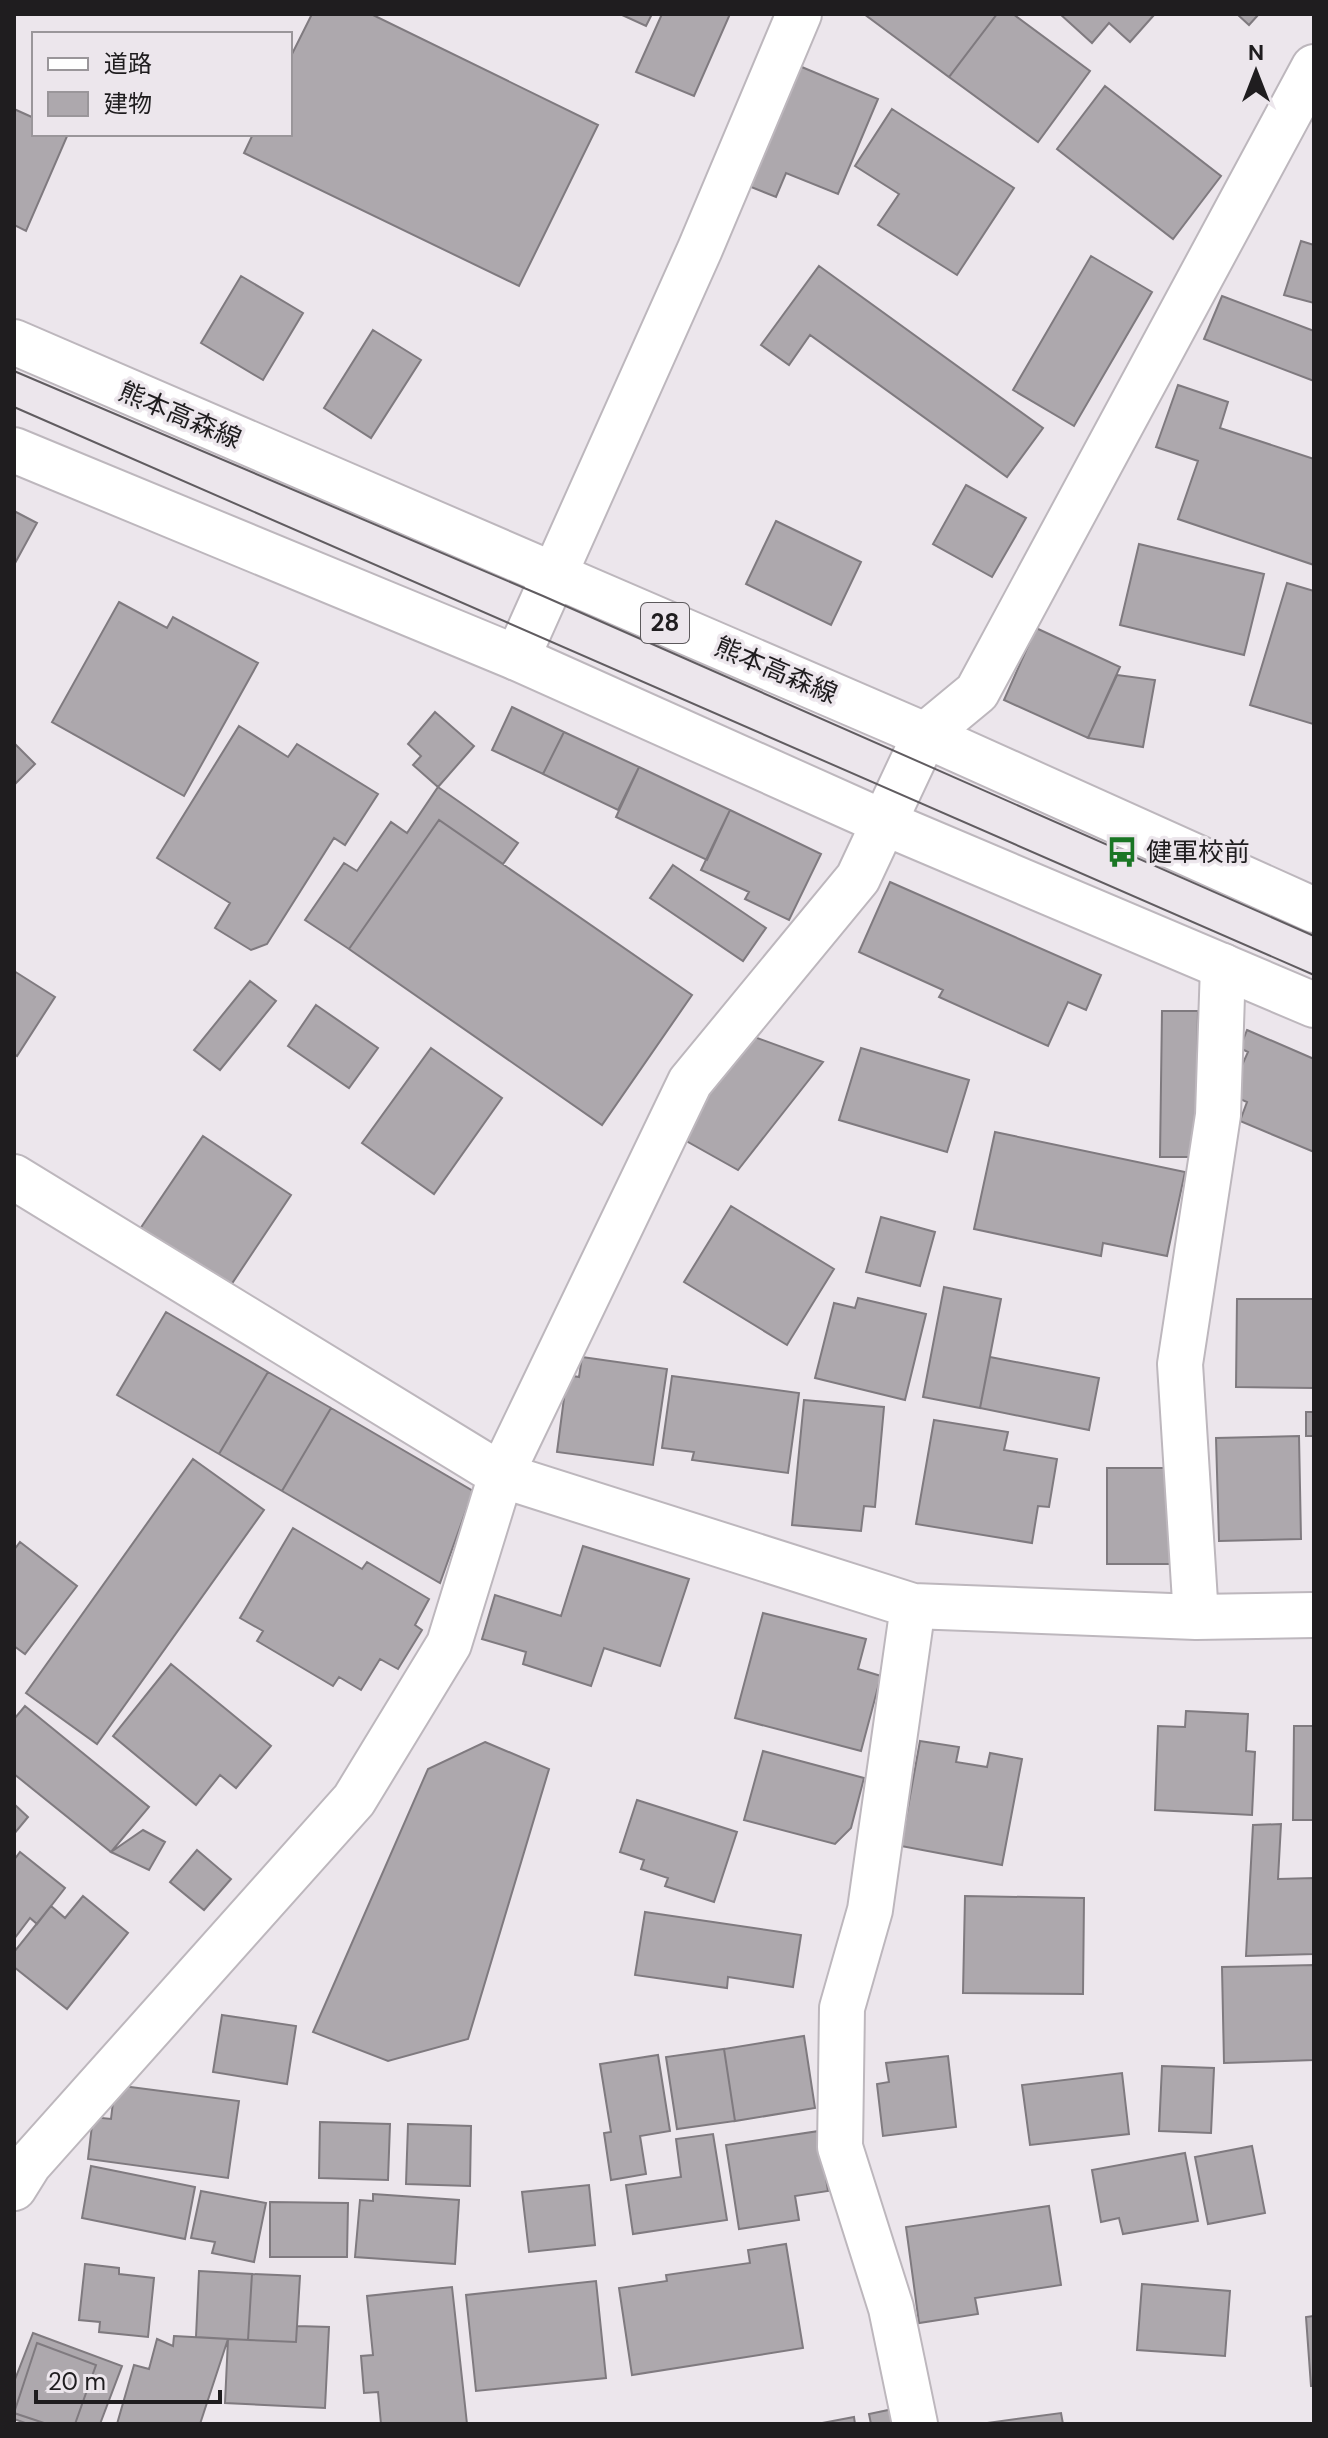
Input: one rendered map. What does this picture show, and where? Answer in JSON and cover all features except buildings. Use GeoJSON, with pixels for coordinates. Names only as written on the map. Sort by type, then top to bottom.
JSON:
{"type":"FeatureCollection","features":[{"type":"Feature","properties":{"kind":"street"},"geometry":{"type":"LineString","coordinates":[[517,658],[700,249],[799,14]]}},
{"type":"Feature","properties":{"kind":"street"},"geometry":{"type":"LineString","coordinates":[[14,2188],[29,2164],[354,1800],[449,1644],[501,1475],[690,1082],[858,878],[925,735],[977,692],[1314,67]]}},
{"type":"Feature","properties":{"kind":"street","name":"熊本高森線"},"geometry":{"type":"LineString","coordinates":[[14,342],[925,735],[1314,910]]}},
{"type":"Feature","properties":{"kind":"street"},"geometry":{"type":"LineString","coordinates":[[14,450],[517,658],[885,823],[1314,1005]]}},
{"type":"Feature","properties":{"kind":"street"},"geometry":{"type":"LineString","coordinates":[[1196,1617],[1180,1364],[1218,1115],[1223,966]]}},
{"type":"Feature","properties":{"kind":"street"},"geometry":{"type":"LineString","coordinates":[[14,1177],[501,1475],[913,1606],[1196,1617],[1314,1615]]}},
{"type":"Feature","properties":{"kind":"street"},"geometry":{"type":"LineString","coordinates":[[913,1606],[870,1910],[842,2008],[840,2147],[891,2308],[915,2424]]}},
{"type":"Feature","properties":{"kind":"tram line"},"geometry":{"type":"LineString","coordinates":[[14,371],[543,596],[1314,936]]}},
{"type":"Feature","properties":{"kind":"tram line"},"geometry":{"type":"LineString","coordinates":[[14,407],[1314,975]]}},
{"type":"Feature","properties":{"kind":"place","name":"健軍校前"},"geometry":{"type":"Point","coordinates":[1122,852]}}]}
